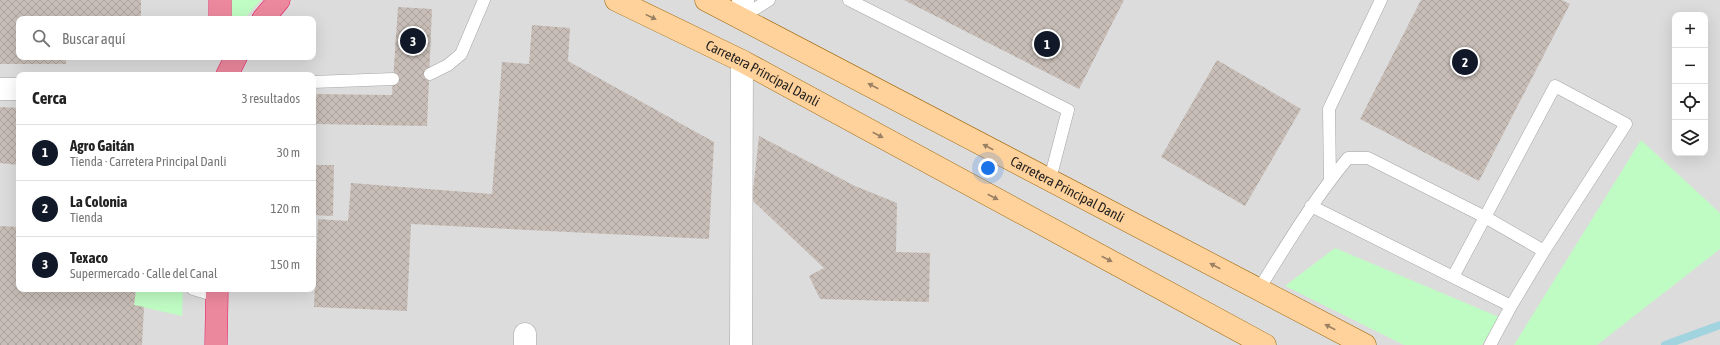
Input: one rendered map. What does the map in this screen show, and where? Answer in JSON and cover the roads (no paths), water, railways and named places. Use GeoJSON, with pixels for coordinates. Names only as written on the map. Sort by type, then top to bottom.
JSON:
{"type":"FeatureCollection","features":[{"type":"Feature","properties":{"kind":"highway"},"geometry":{"type":"LineString","coordinates":[[220,0],[220,16]]}},
{"type":"Feature","properties":{"kind":"highway"},"geometry":{"type":"LineString","coordinates":[[266,16],[279,0]]}},
{"type":"Feature","properties":{"kind":"highway"},"geometry":{"type":"LineString","coordinates":[[221,60],[221,72]]}},
{"type":"Feature","properties":{"kind":"highway"},"geometry":{"type":"LineString","coordinates":[[228,72],[234,60]]}},
{"type":"Feature","properties":{"kind":"highway"},"geometry":{"type":"LineString","coordinates":[[216,345],[217,293]]}},
{"type":"Feature","properties":{"kind":"main road","name":"Carretera Principal Danli"},"geometry":{"type":"LineString","coordinates":[[616,0],[742,61],[1265,345]]}},
{"type":"Feature","properties":{"kind":"main road","name":"Carretera Principal Danli"},"geometry":{"type":"LineString","coordinates":[[706,0],[742,9],[1050,179],[1364,345]]}},
{"type":"Feature","properties":{"kind":"street"},"geometry":{"type":"LineString","coordinates":[[741,345],[742,61]]}},
{"type":"Feature","properties":{"kind":"street"},"geometry":{"type":"LineString","coordinates":[[0,89],[16,89]]}},
{"type":"Feature","properties":{"kind":"lane"},"geometry":{"type":"LineString","coordinates":[[430,74],[448,65],[461,54],[484,0]]}},
{"type":"Feature","properties":{"kind":"lane"},"geometry":{"type":"LineString","coordinates":[[742,9],[769,0]]}},
{"type":"Feature","properties":{"kind":"lane"},"geometry":{"type":"LineString","coordinates":[[849,0],[1068,110],[1050,179]]}},
{"type":"Feature","properties":{"kind":"lane"},"geometry":{"type":"LineString","coordinates":[[1330,180],[1329,109],[1381,0]]}},
{"type":"Feature","properties":{"kind":"lane"},"geometry":{"type":"LineString","coordinates":[[316,82],[393,79]]}},
{"type":"Feature","properties":{"kind":"lane"},"geometry":{"type":"LineString","coordinates":[[1453,278],[1555,86],[1626,124],[1544,250],[1490,345]]}},
{"type":"Feature","properties":{"kind":"lane"},"geometry":{"type":"LineString","coordinates":[[1259,289],[1310,206],[1348,158],[1368,158],[1485,217],[1544,250]]}},
{"type":"Feature","properties":{"kind":"lane"},"geometry":{"type":"LineString","coordinates":[[1310,206],[1511,306]]}},
{"type":"Feature","properties":{"kind":"waterway"},"geometry":{"type":"LineString","coordinates":[[1665,345],[1720,325]]}},
{"type":"Feature","properties":{"kind":"place","name":"Texaco"},"geometry":{"type":"Point","coordinates":[413,41]}},
{"type":"Feature","properties":{"kind":"place","name":"Agro Gaitán"},"geometry":{"type":"Point","coordinates":[1047,44]}},
{"type":"Feature","properties":{"kind":"place","name":"La Colonia"},"geometry":{"type":"Point","coordinates":[1465,62]}}]}
